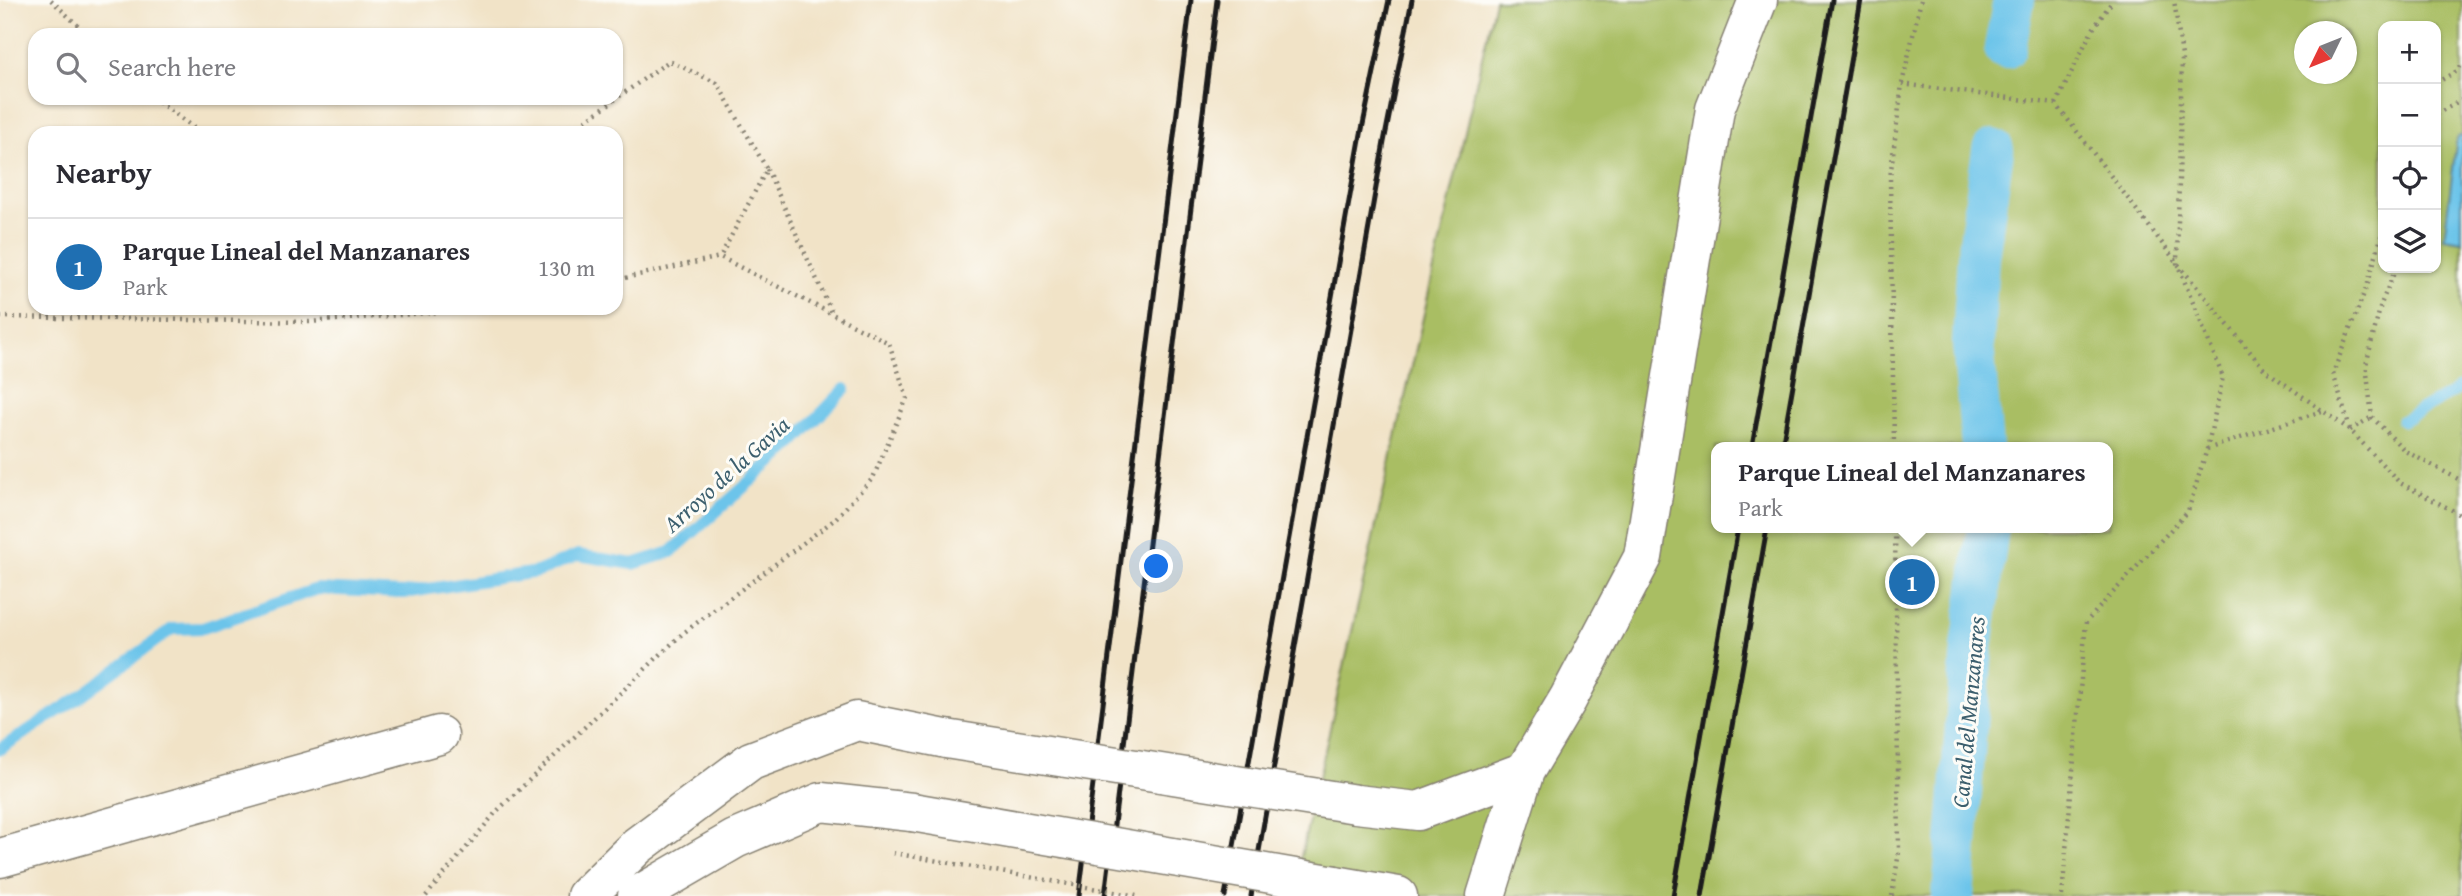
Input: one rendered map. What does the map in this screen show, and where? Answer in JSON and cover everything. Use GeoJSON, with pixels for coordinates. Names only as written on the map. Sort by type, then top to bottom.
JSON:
{"type":"FeatureCollection","features":[{"type":"Feature","properties":{"kind":"lane"},"geometry":{"type":"LineString","coordinates":[[1486,896],[1525,771],[1568,699],[1643,557],[1715,109],[1758,0]]}},
{"type":"Feature","properties":{"kind":"lane"},"geometry":{"type":"LineString","coordinates":[[586,896],[637,846],[751,761],[857,721],[946,739],[1356,804],[1418,811],[1525,771]]}},
{"type":"Feature","properties":{"kind":"lane"},"geometry":{"type":"LineString","coordinates":[[0,858],[439,735]]}},
{"type":"Feature","properties":{"kind":"lane"},"geometry":{"type":"LineString","coordinates":[[637,896],[735,839],[821,802],[912,812],[1398,896]]}},
{"type":"Feature","properties":{"kind":"path"},"geometry":{"type":"LineString","coordinates":[[51,0],[81,28]]}},
{"type":"Feature","properties":{"kind":"path"},"geometry":{"type":"LineString","coordinates":[[1894,442],[1890,178],[1902,84],[1921,0]]}},
{"type":"Feature","properties":{"kind":"path"},"geometry":{"type":"LineString","coordinates":[[2056,104],[2091,32],[2113,0]]}},
{"type":"Feature","properties":{"kind":"path"},"geometry":{"type":"LineString","coordinates":[[2062,896],[2086,622],[2188,510],[2207,449],[2223,377],[2177,263],[2182,56],[2174,0]]}},
{"type":"Feature","properties":{"kind":"path"},"geometry":{"type":"LineString","coordinates":[[623,94],[669,61],[717,83],[767,170],[833,314]]}},
{"type":"Feature","properties":{"kind":"path"},"geometry":{"type":"LineString","coordinates":[[2441,80],[2457,71],[2462,64]]}},
{"type":"Feature","properties":{"kind":"path"},"geometry":{"type":"LineString","coordinates":[[1902,84],[2056,104],[2177,263],[2265,370],[2350,430],[2400,483],[2462,517]]}},
{"type":"Feature","properties":{"kind":"path"},"geometry":{"type":"LineString","coordinates":[[2441,111],[2462,100]]}},
{"type":"Feature","properties":{"kind":"path"},"geometry":{"type":"LineString","coordinates":[[163,105],[191,126]]}},
{"type":"Feature","properties":{"kind":"path"},"geometry":{"type":"LineString","coordinates":[[578,126],[607,105]]}},
{"type":"Feature","properties":{"kind":"path"},"geometry":{"type":"LineString","coordinates":[[720,257],[767,170]]}},
{"type":"Feature","properties":{"kind":"path"},"geometry":{"type":"LineString","coordinates":[[2350,430],[2333,373],[2368,283],[2378,248]]}},
{"type":"Feature","properties":{"kind":"path"},"geometry":{"type":"LineString","coordinates":[[426,896],[497,811],[682,634],[834,520],[873,478],[907,398],[889,343],[720,257],[623,278]]}},
{"type":"Feature","properties":{"kind":"path"},"geometry":{"type":"LineString","coordinates":[[2394,273],[2381,304],[2365,365],[2372,417],[2405,452],[2462,481]]}},
{"type":"Feature","properties":{"kind":"path"},"geometry":{"type":"LineString","coordinates":[[0,317],[309,322],[400,315]]}},
{"type":"Feature","properties":{"kind":"path"},"geometry":{"type":"LineString","coordinates":[[2207,449],[2323,411]]}},
{"type":"Feature","properties":{"kind":"path"},"geometry":{"type":"LineString","coordinates":[[2350,430],[2372,417]]}},
{"type":"Feature","properties":{"kind":"path"},"geometry":{"type":"LineString","coordinates":[[1892,896],[1899,852],[1895,533]]}},
{"type":"Feature","properties":{"kind":"path"},"geometry":{"type":"LineString","coordinates":[[893,853],[1137,896]]}},
{"type":"Feature","properties":{"kind":"green space"},"geometry":{"type":"Polygon","coordinates":[[[1495,0],[2462,0],[2462,896],[1292,896],[1495,0]]]}},
{"type":"Feature","properties":{"kind":"water"},"geometry":{"type":"Polygon","coordinates":[[[2462,135],[2462,241],[2444,238],[2457,137],[2462,135]]]}},
{"type":"Feature","properties":{"kind":"waterway","name":"Canal del Manzanares"},"geometry":{"type":"LineString","coordinates":[[2005,48],[2014,0]]}},
{"type":"Feature","properties":{"kind":"waterway","name":"Canal del Manzanares"},"geometry":{"type":"LineString","coordinates":[[1982,442],[1973,344],[1978,257],[1993,150]]}},
{"type":"Feature","properties":{"kind":"waterway","name":"Arroyo de la Gavia"},"geometry":{"type":"LineString","coordinates":[[2402,421],[2462,387]]}},
{"type":"Feature","properties":{"kind":"waterway","name":"Arroyo de la Gavia"},"geometry":{"type":"LineString","coordinates":[[0,749],[78,698],[172,629],[203,628],[317,589],[403,593],[537,572],[578,555],[633,564],[671,552],[789,447],[845,389]]}},
{"type":"Feature","properties":{"kind":"waterway","name":"Canal del Manzanares"},"geometry":{"type":"LineString","coordinates":[[1953,896],[1972,648],[1987,533]]}},
{"type":"Feature","properties":{"kind":"railway"},"geometry":{"type":"LineString","coordinates":[[1079,896],[1191,0]]}},
{"type":"Feature","properties":{"kind":"railway"},"geometry":{"type":"LineString","coordinates":[[1105,896],[1217,0]]}},
{"type":"Feature","properties":{"kind":"railway"},"geometry":{"type":"LineString","coordinates":[[1225,896],[1361,134],[1389,0]]}},
{"type":"Feature","properties":{"kind":"railway"},"geometry":{"type":"LineString","coordinates":[[1251,896],[1384,142],[1412,0]]}},
{"type":"Feature","properties":{"kind":"railway"},"geometry":{"type":"LineString","coordinates":[[1753,442],[1832,0]]}},
{"type":"Feature","properties":{"kind":"railway"},"geometry":{"type":"LineString","coordinates":[[1783,442],[1861,0]]}},
{"type":"Feature","properties":{"kind":"railway"},"geometry":{"type":"LineString","coordinates":[[1673,896],[1737,533]]}},
{"type":"Feature","properties":{"kind":"railway"},"geometry":{"type":"LineString","coordinates":[[1702,896],[1766,533]]}},
{"type":"Feature","properties":{"kind":"place","name":"Parque Lineal del Manzanares"},"geometry":{"type":"Point","coordinates":[1912,582]}}]}
